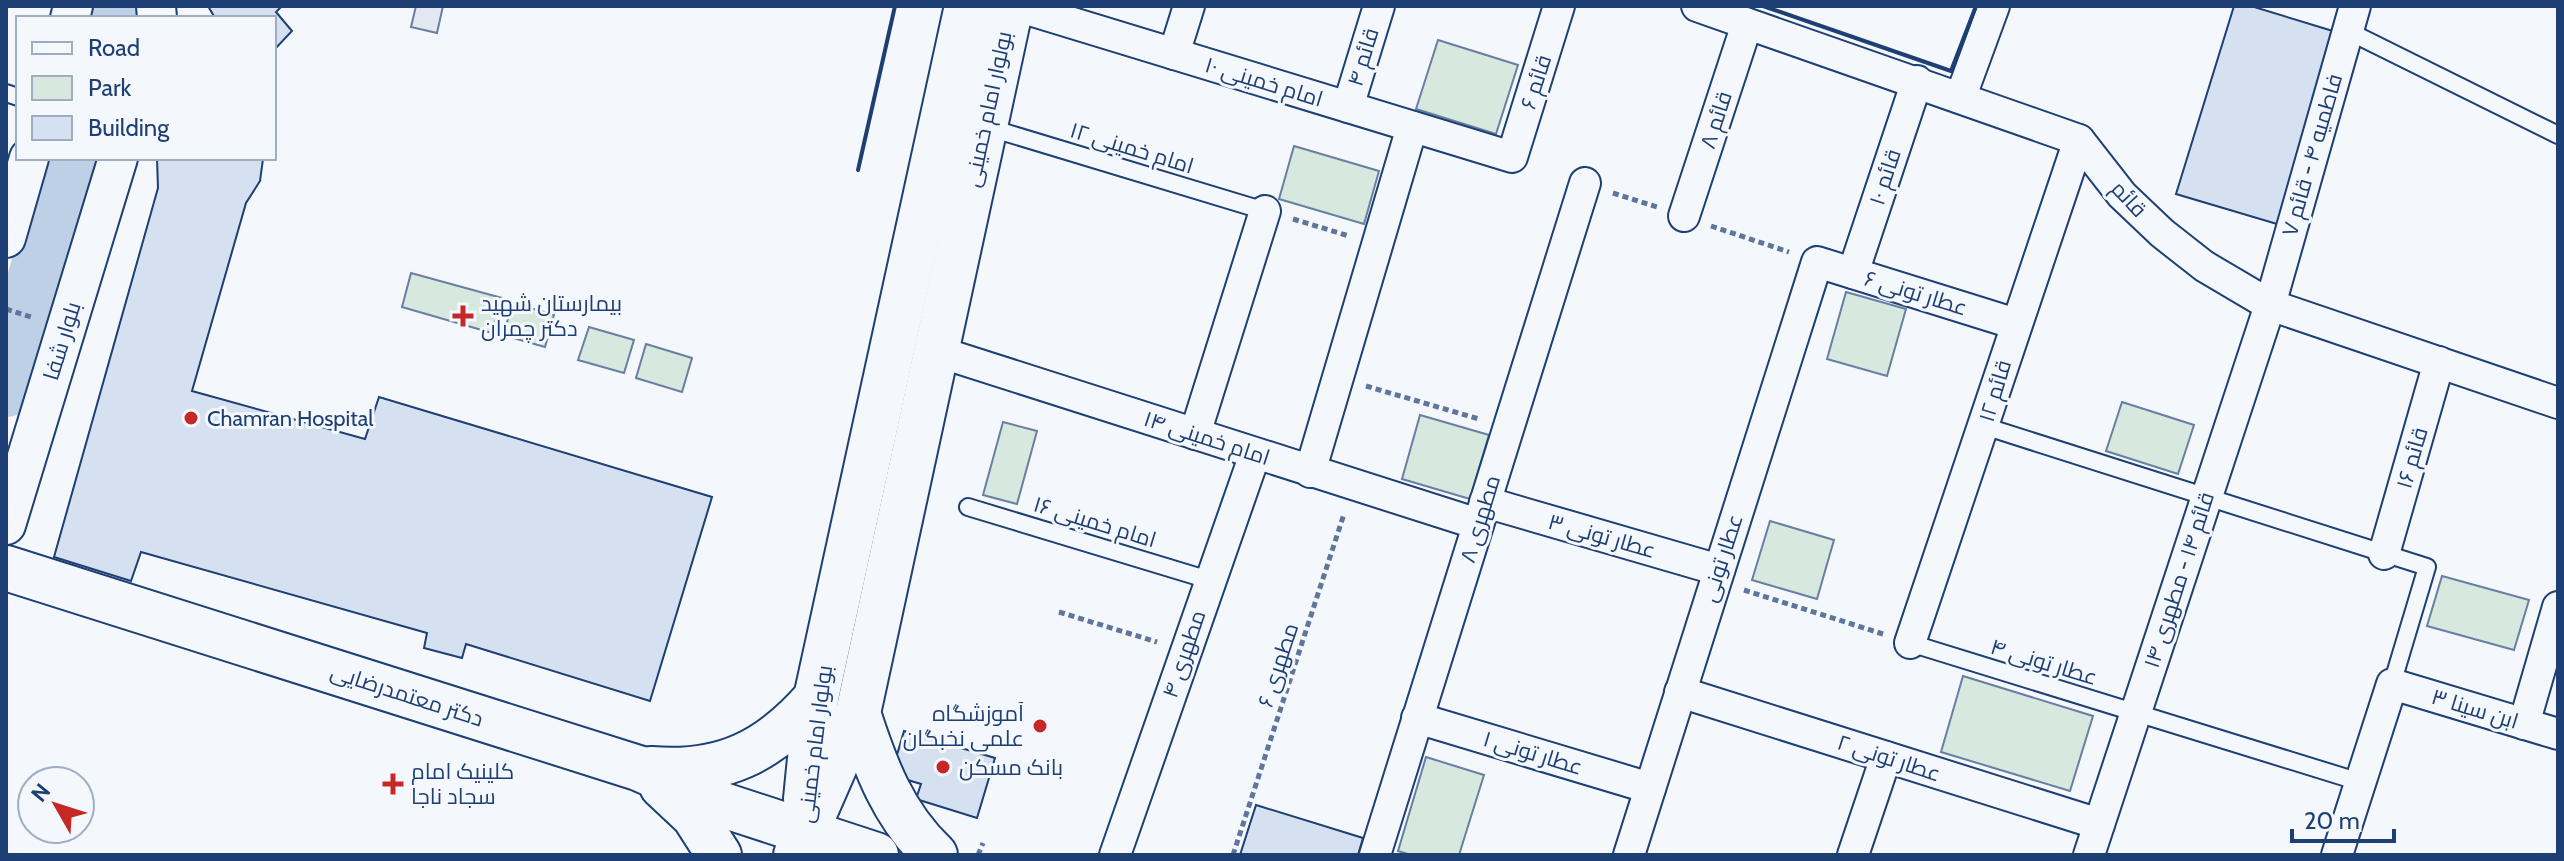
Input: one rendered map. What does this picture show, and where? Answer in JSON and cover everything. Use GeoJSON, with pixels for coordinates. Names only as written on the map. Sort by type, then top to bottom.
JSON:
{"type":"FeatureCollection","features":[{"type":"Feature","properties":{"kind":"main road","name":"بولوار امام خمینی"},"geometry":{"type":"LineString","coordinates":[[800,844],[858,713],[880,510],[967,6]]}},
{"type":"Feature","properties":{"kind":"main road","name":"بولوار امام خمینی"},"geometry":{"type":"LineString","coordinates":[[800,844],[816,698],[936,351],[1011,6]]}},
{"type":"Feature","properties":{"kind":"main road","name":"دکتر معتمد‌رضایی"},"geometry":{"type":"LineString","coordinates":[[6,568],[638,768],[723,805],[800,844],[876,855]]}},
{"type":"Feature","properties":{"kind":"main road"},"geometry":{"type":"LineString","coordinates":[[638,768],[683,772],[728,762],[770,744],[816,698]]}},
{"type":"Feature","properties":{"kind":"main road"},"geometry":{"type":"LineString","coordinates":[[858,713],[879,776],[902,817],[935,855]]}},
{"type":"Feature","properties":{"kind":"main road"},"geometry":{"type":"LineString","coordinates":[[638,768],[668,790],[694,816],[719,855]]}},
{"type":"Feature","properties":{"kind":"street","name":"امام خمینی ۱۰"},"geometry":{"type":"LineString","coordinates":[[1017,6],[1512,157]]}},
{"type":"Feature","properties":{"kind":"street"},"geometry":{"type":"LineString","coordinates":[[1174,54],[1189,6]]}},
{"type":"Feature","properties":{"kind":"street","name":"قائم ۴"},"geometry":{"type":"LineString","coordinates":[[1348,107],[1379,6]]}},
{"type":"Feature","properties":{"kind":"street","name":"قائم ۶"},"geometry":{"type":"LineString","coordinates":[[1512,157],[1559,6]]}},
{"type":"Feature","properties":{"kind":"street"},"geometry":{"type":"LineString","coordinates":[[1697,6],[1961,96],[2079,140]]}},
{"type":"Feature","properties":{"kind":"street"},"geometry":{"type":"LineString","coordinates":[[1961,96],[1994,6]]}},
{"type":"Feature","properties":{"kind":"street","name":"فاطمیه ۴ - قائم ۷"},"geometry":{"type":"LineString","coordinates":[[2270,305],[2351,19]]}},
{"type":"Feature","properties":{"kind":"street","name":"قائم ۸"},"geometry":{"type":"LineString","coordinates":[[1684,216],[1747,24]]}},
{"type":"Feature","properties":{"kind":"street","name":"قائم ۱۰"},"geometry":{"type":"LineString","coordinates":[[1853,273],[1917,81]]}},
{"type":"Feature","properties":{"kind":"street"},"geometry":{"type":"LineString","coordinates":[[1310,472],[1412,127]]}},
{"type":"Feature","properties":{"kind":"street","name":"قائم"},"geometry":{"type":"LineString","coordinates":[[2079,140],[2122,195],[2162,233],[2204,266],[2270,305],[2558,403]]}},
{"type":"Feature","properties":{"kind":"street","name":"قائم ۱۲"},"geometry":{"type":"LineString","coordinates":[[1910,643],[2079,140]]}},
{"type":"Feature","properties":{"kind":"street"},"geometry":{"type":"LineString","coordinates":[[6,238],[28,160]]}},
{"type":"Feature","properties":{"kind":"street","name":"بلوار شفا"},"geometry":{"type":"LineString","coordinates":[[6,525],[117,160]]}},
{"type":"Feature","properties":{"kind":"street","name":"مطهری ۸"},"geometry":{"type":"LineString","coordinates":[[1375,855],[1585,183]]}},
{"type":"Feature","properties":{"kind":"street"},"geometry":{"type":"LineString","coordinates":[[1195,434],[1265,211]]}},
{"type":"Feature","properties":{"kind":"street","name":"عطار تونی ۶"},"geometry":{"type":"LineString","coordinates":[[1817,262],[2016,324]]}},
{"type":"Feature","properties":{"kind":"street","name":"عطار تونی"},"geometry":{"type":"LineString","coordinates":[[1629,855],[1817,262]]}},
{"type":"Feature","properties":{"kind":"street","name":"قائم ۱۴ - مطهری ۱۴"},"geometry":{"type":"LineString","coordinates":[[2089,855],[2270,305]]}},
{"type":"Feature","properties":{"kind":"street","name":"امام خمینی ۱۴"},"geometry":{"type":"LineString","coordinates":[[936,351],[1353,486],[1482,513]]}},
{"type":"Feature","properties":{"kind":"street","name":"قائم ۱۶"},"geometry":{"type":"LineString","coordinates":[[2384,554],[2439,362]]}},
{"type":"Feature","properties":{"kind":"street","name":"مطهری ۴"},"geometry":{"type":"LineString","coordinates":[[1115,855],[1255,454]]}},
{"type":"Feature","properties":{"kind":"street","name":"عطار تونی ۳"},"geometry":{"type":"LineString","coordinates":[[1482,513],[1717,575]]}},
{"type":"Feature","properties":{"kind":"street"},"geometry":{"type":"LineString","coordinates":[[2524,724],[2558,607]]}},
{"type":"Feature","properties":{"kind":"street"},"geometry":{"type":"LineString","coordinates":[[2337,855],[2392,684]]}},
{"type":"Feature","properties":{"kind":"street","name":"ابن سینا ۳"},"geometry":{"type":"LineString","coordinates":[[2392,684],[2558,734]]}},
{"type":"Feature","properties":{"kind":"street","name":"عطار تونی ۲"},"geometry":{"type":"LineString","coordinates":[[1680,692],[2099,824]]}},
{"type":"Feature","properties":{"kind":"street","name":"عطار تونی ۱"},"geometry":{"type":"LineString","coordinates":[[1417,718],[1650,788]]}},
{"type":"Feature","properties":{"kind":"street"},"geometry":{"type":"LineString","coordinates":[[1853,855],[1886,757]]}},
{"type":"Feature","properties":{"kind":"lane"},"geometry":{"type":"LineString","coordinates":[[2351,19],[2558,135]]}},
{"type":"Feature","properties":{"kind":"lane","name":"امام خمینی ۱۲"},"geometry":{"type":"LineString","coordinates":[[985,127],[1265,211]]}},
{"type":"Feature","properties":{"kind":"lane"},"geometry":{"type":"LineString","coordinates":[[1984,426],[2427,567],[2392,684]]}},
{"type":"Feature","properties":{"kind":"lane","name":"امام خمینی ۱۶"},"geometry":{"type":"LineString","coordinates":[[968,507],[1209,580]]}},
{"type":"Feature","properties":{"kind":"lane","name":"عطار تونی ۴"},"geometry":{"type":"LineString","coordinates":[[1910,643],[2360,782]]}},
{"type":"Feature","properties":{"kind":"path"},"geometry":{"type":"LineString","coordinates":[[1265,211],[1377,244]]}},
{"type":"Feature","properties":{"kind":"path"},"geometry":{"type":"LineString","coordinates":[[1338,378],[1509,427]]}},
{"type":"Feature","properties":{"kind":"path","name":"مطهری ۶"},"geometry":{"type":"LineString","coordinates":[[1233,855],[1353,486]]}},
{"type":"Feature","properties":{"kind":"path"},"geometry":{"type":"LineString","coordinates":[[1717,575],[1910,643]]}},
{"type":"Feature","properties":{"kind":"path"},"geometry":{"type":"LineString","coordinates":[[1059,612],[1185,650]]}},
{"type":"Feature","properties":{"kind":"path"},"geometry":{"type":"LineString","coordinates":[[978,855],[983,843]]}},
{"type":"Feature","properties":{"kind":"green space"},"geometry":{"type":"Polygon","coordinates":[[[1438,40],[1518,65],[1496,134],[1416,109],[1438,40]]]}},
{"type":"Feature","properties":{"kind":"green space"},"geometry":{"type":"Polygon","coordinates":[[[1294,146],[1379,171],[1364,224],[1279,199],[1294,146]]]}},
{"type":"Feature","properties":{"kind":"green space"},"geometry":{"type":"Polygon","coordinates":[[[411,273],[502,298],[492,333],[402,307],[411,273]]]}},
{"type":"Feature","properties":{"kind":"green space"},"geometry":{"type":"Polygon","coordinates":[[[1846,292],[1906,309],[1887,376],[1827,359],[1846,292]]]}},
{"type":"Feature","properties":{"kind":"green space"},"geometry":{"type":"Polygon","coordinates":[[[513,303],[554,315],[545,347],[503,335],[513,303]]]}},
{"type":"Feature","properties":{"kind":"green space"},"geometry":{"type":"Polygon","coordinates":[[[589,327],[634,340],[624,373],[578,360],[589,327]]]}},
{"type":"Feature","properties":{"kind":"green space"},"geometry":{"type":"Polygon","coordinates":[[[646,344],[692,358],[682,392],[636,378],[646,344]]]}},
{"type":"Feature","properties":{"kind":"green space"},"geometry":{"type":"Polygon","coordinates":[[[2122,402],[2194,425],[2178,474],[2106,451],[2122,402]]]}},
{"type":"Feature","properties":{"kind":"green space"},"geometry":{"type":"Polygon","coordinates":[[[1420,415],[1489,435],[1470,499],[1402,479],[1420,415]]]}},
{"type":"Feature","properties":{"kind":"green space"},"geometry":{"type":"Polygon","coordinates":[[[1003,422],[1037,431],[1017,504],[983,495],[1003,422]]]}},
{"type":"Feature","properties":{"kind":"green space"},"geometry":{"type":"Polygon","coordinates":[[[1770,521],[1834,540],[1817,599],[1752,580],[1770,521]]]}},
{"type":"Feature","properties":{"kind":"green space"},"geometry":{"type":"Polygon","coordinates":[[[2442,576],[2529,600],[2514,650],[2427,626],[2442,576]]]}},
{"type":"Feature","properties":{"kind":"green space"},"geometry":{"type":"Polygon","coordinates":[[[1963,676],[2093,716],[2070,791],[1941,752],[1963,676]]]}},
{"type":"Feature","properties":{"kind":"green space"},"geometry":{"type":"Polygon","coordinates":[[[1426,757],[1484,775],[1459,855],[1411,855],[1398,851],[1426,757]]]}},
{"type":"Feature","properties":{"kind":"shaded area"},"geometry":{"type":"Polygon","coordinates":[[[416,6],[443,6],[437,33],[411,27],[416,6]]]}},
{"type":"Feature","properties":{"kind":"building"},"geometry":{"type":"Polygon","coordinates":[[[208,6],[282,6],[276,12],[292,31],[276,48],[276,16],[214,16],[208,6]]]}},
{"type":"Feature","properties":{"kind":"building"},"geometry":{"type":"Polygon","coordinates":[[[2234,6],[2251,6],[2336,32],[2277,224],[2176,194],[2234,6]]]}},
{"type":"Feature","properties":{"kind":"building","name":"Chamran Hospital"},"geometry":{"type":"Polygon","coordinates":[[[157,160],[263,160],[260,181],[246,203],[192,391],[365,439],[379,397],[712,497],[650,701],[466,644],[462,658],[424,648],[427,633],[141,552],[131,581],[54,557],[158,188],[157,160]]]}},
{"type":"Feature","properties":{"kind":"building","name":"بانک مسکن"},"geometry":{"type":"Polygon","coordinates":[[[904,731],[995,758],[977,818],[916,799],[921,784],[891,775],[904,731]]]}},
{"type":"Feature","properties":{"kind":"building"},"geometry":{"type":"Polygon","coordinates":[[[1256,805],[1363,838],[1358,855],[1240,855],[1256,805]]]}},
{"type":"Feature","properties":{"kind":"waterway"},"geometry":{"type":"LineString","coordinates":[[114,16],[116,6]]}},
{"type":"Feature","properties":{"kind":"waterway"},"geometry":{"type":"LineString","coordinates":[[6,386],[74,160]]}},
{"type":"Feature","properties":{"kind":"wall"},"geometry":{"type":"LineString","coordinates":[[858,170],[895,6]]}},
{"type":"Feature","properties":{"kind":"wall"},"geometry":{"type":"LineString","coordinates":[[1763,6],[1951,71],[1976,6]]}},
{"type":"Feature","properties":{"kind":"place","name":"بیمارستان شهید دکتر چمران"},"geometry":{"type":"Point","coordinates":[463,316]}},
{"type":"Feature","properties":{"kind":"place","name":"Chamran Hospital"},"geometry":{"type":"Point","coordinates":[191,418]}},
{"type":"Feature","properties":{"kind":"place","name":"آموزشگاه علمی نخبگان"},"geometry":{"type":"Point","coordinates":[1040,726]}},
{"type":"Feature","properties":{"kind":"place","name":"بانک مسکن"},"geometry":{"type":"Point","coordinates":[943,767]}},
{"type":"Feature","properties":{"kind":"place","name":"کلینیک امام سجاد ناجا"},"geometry":{"type":"Point","coordinates":[393,784]}}]}
